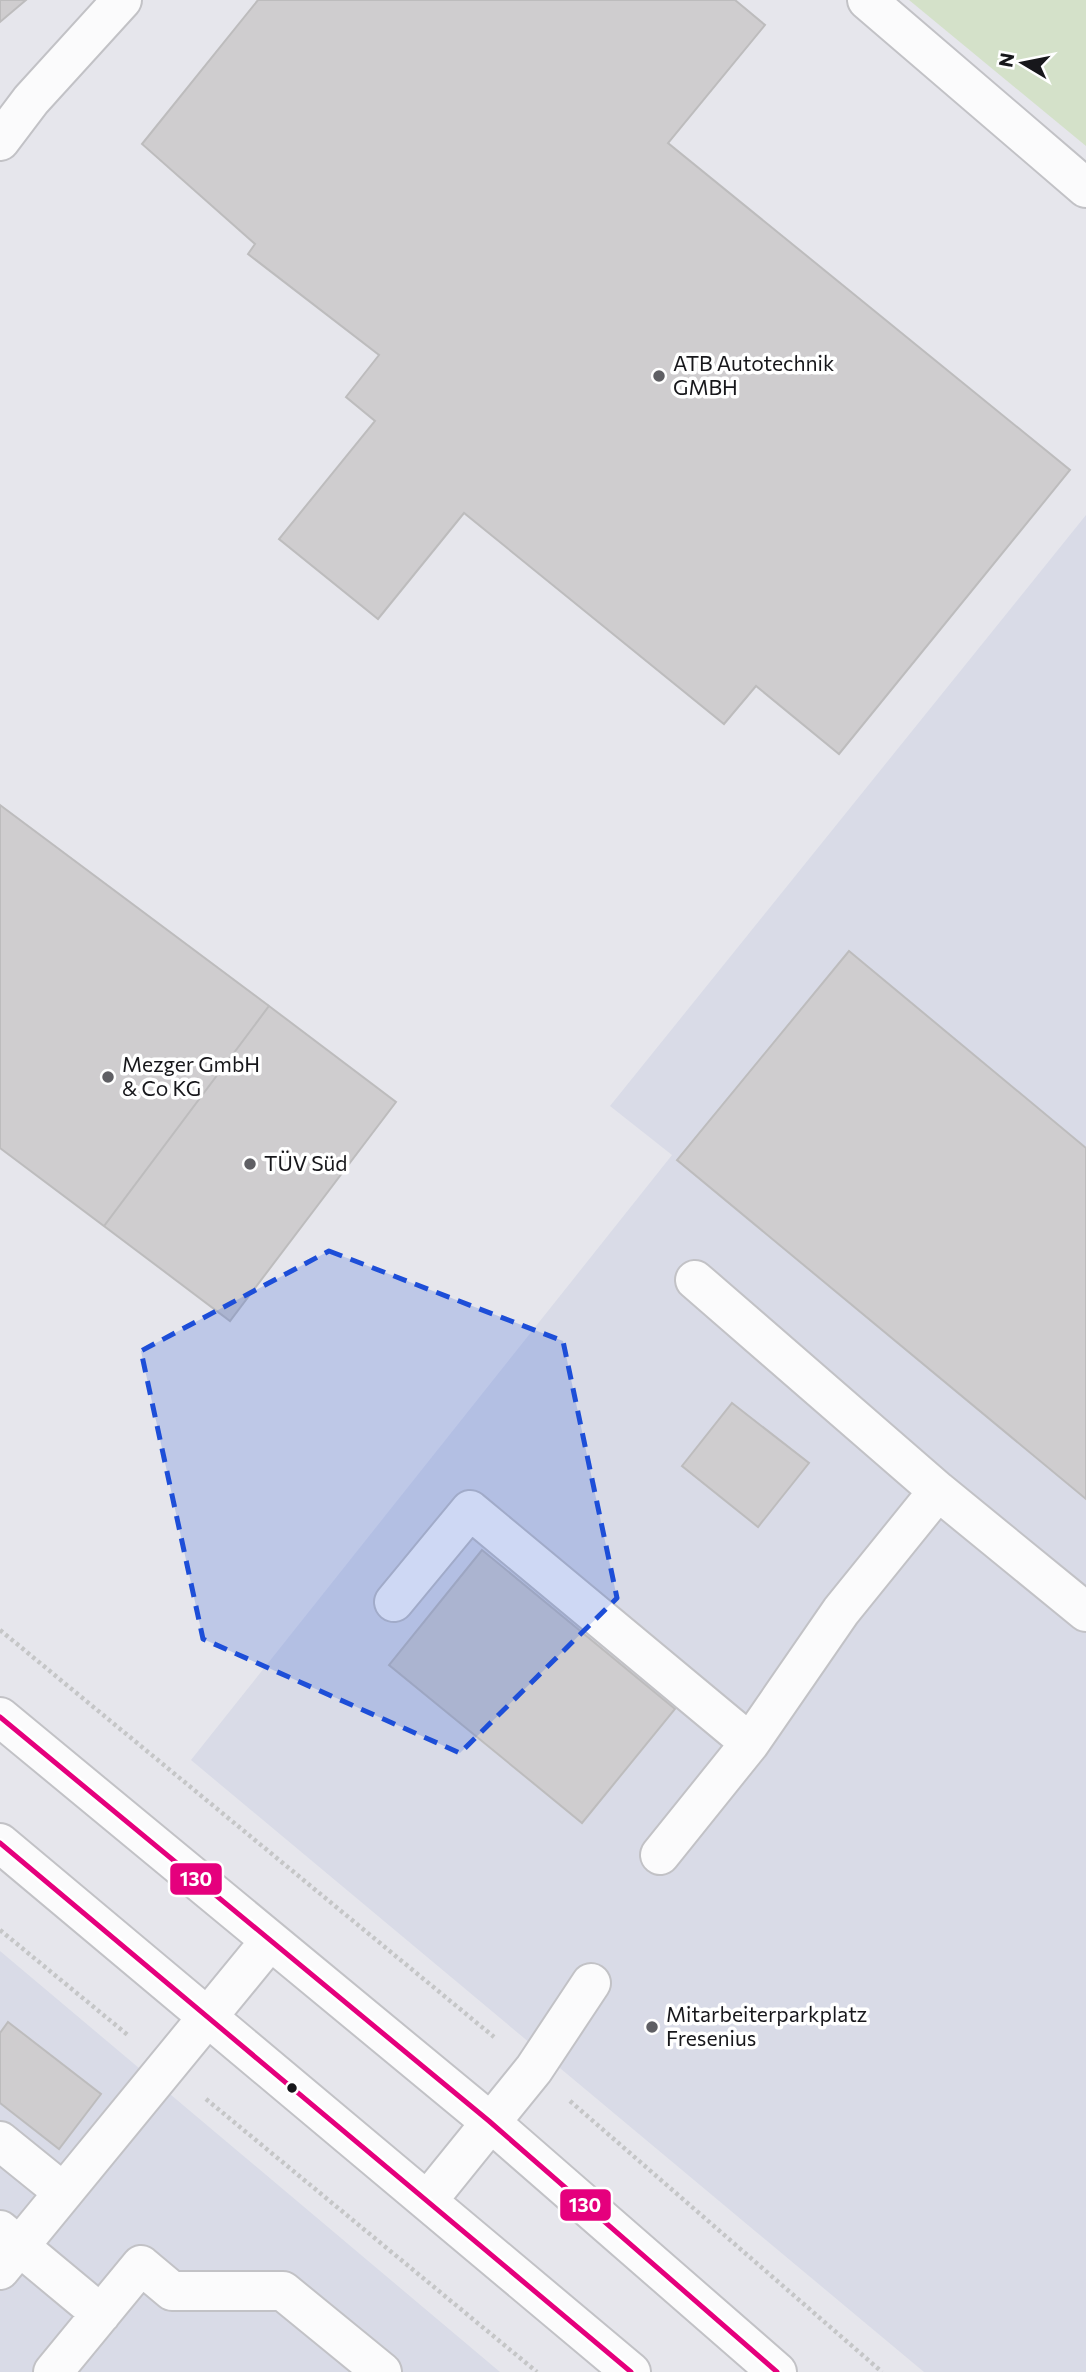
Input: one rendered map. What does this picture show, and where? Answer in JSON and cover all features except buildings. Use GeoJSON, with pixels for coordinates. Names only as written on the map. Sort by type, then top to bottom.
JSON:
{"type":"FeatureCollection","features":[{"type":"Feature","properties":{"kind":"street"},"geometry":{"type":"LineString","coordinates":[[0,141],[31,100],[122,0]]}},
{"type":"Feature","properties":{"kind":"street"},"geometry":{"type":"LineString","coordinates":[[867,0],[1086,187]]}},
{"type":"Feature","properties":{"kind":"street"},"geometry":{"type":"LineString","coordinates":[[695,1280],[938,1491],[1086,1612]]}},
{"type":"Feature","properties":{"kind":"street"},"geometry":{"type":"LineString","coordinates":[[660,1855],[750,1743],[841,1611],[938,1491]]}},
{"type":"Feature","properties":{"kind":"street"},"geometry":{"type":"LineString","coordinates":[[394,1602],[470,1510],[750,1743]]}},
{"type":"Feature","properties":{"kind":"street"},"geometry":{"type":"LineString","coordinates":[[0,1717],[269,1942],[489,2121],[777,2372]]}},
{"type":"Feature","properties":{"kind":"street"},"geometry":{"type":"LineString","coordinates":[[0,1843],[631,2372]]}},
{"type":"Feature","properties":{"kind":"street"},"geometry":{"type":"LineString","coordinates":[[101,2314],[6,2249],[63,2192],[269,1942]]}},
{"type":"Feature","properties":{"kind":"street"},"geometry":{"type":"LineString","coordinates":[[428,2200],[489,2121],[534,2069],[592,1983]]}},
{"type":"Feature","properties":{"kind":"street"},"geometry":{"type":"LineString","coordinates":[[0,2141],[63,2192]]}},
{"type":"Feature","properties":{"kind":"street"},"geometry":{"type":"LineString","coordinates":[[53,2372],[141,2265],[172,2291],[283,2291],[382,2372]]}},
{"type":"Feature","properties":{"kind":"path"},"geometry":{"type":"LineString","coordinates":[[0,1630],[534,2069],[881,2372]]}},
{"type":"Feature","properties":{"kind":"path"},"geometry":{"type":"LineString","coordinates":[[0,1930],[537,2372]]}},
{"type":"Feature","properties":{"kind":"highlighted area"},"geometry":{"type":"Polygon","coordinates":[[[329,1251],[563,1341],[617,1598],[460,1753],[203,1639],[141,1351],[329,1251]]]}},
{"type":"Feature","properties":{"kind":"shaded area"},"geometry":{"type":"Polygon","coordinates":[[[1086,515],[1086,2372],[924,2372],[191,1760],[672,1155],[610,1106],[1086,515]]]}},
{"type":"Feature","properties":{"kind":"shaded area"},"geometry":{"type":"Polygon","coordinates":[[[0,1951],[500,2372],[0,2372],[0,1951]]]}},
{"type":"Feature","properties":{"kind":"green space"},"geometry":{"type":"Polygon","coordinates":[[[909,0],[1086,0],[1086,146],[909,0]]]}},
{"type":"Feature","properties":{"kind":"transit line","name":"130"},"geometry":{"type":"LineString","coordinates":[[0,1717],[489,2121],[777,2372]]}},
{"type":"Feature","properties":{"kind":"transit line","name":"130"},"geometry":{"type":"LineString","coordinates":[[0,1843],[631,2372]]}},
{"type":"Feature","properties":{"kind":"place","name":"ATB Autotechnik GMBH"},"geometry":{"type":"Point","coordinates":[659,376]}},
{"type":"Feature","properties":{"kind":"place","name":"Mezger GmbH & Co KG"},"geometry":{"type":"Point","coordinates":[108,1077]}},
{"type":"Feature","properties":{"kind":"place","name":"TÜV Süd"},"geometry":{"type":"Point","coordinates":[250,1164]}},
{"type":"Feature","properties":{"kind":"place","name":"Mitarbeiterparkplatz Fresenius"},"geometry":{"type":"Point","coordinates":[652,2027]}}]}
